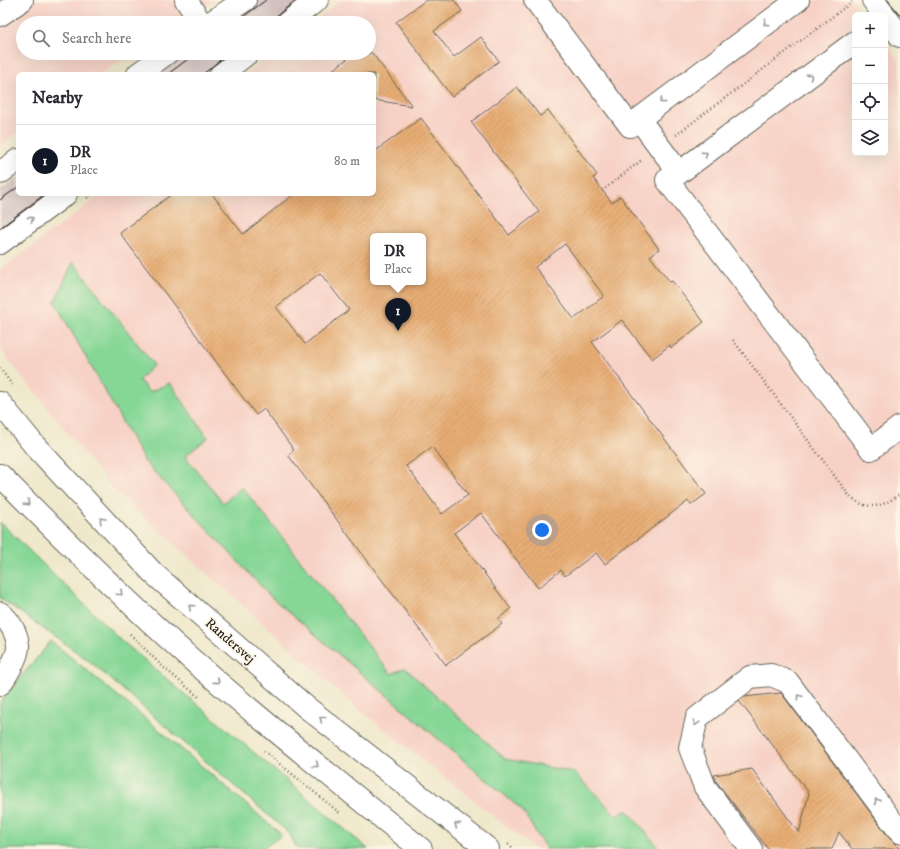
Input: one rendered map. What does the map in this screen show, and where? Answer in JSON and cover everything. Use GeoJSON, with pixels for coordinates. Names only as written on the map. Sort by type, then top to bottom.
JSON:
{"type":"FeatureCollection","features":[{"type":"Feature","properties":{"kind":"main road"},"geometry":{"type":"LineString","coordinates":[[0,15],[22,0]]}},
{"type":"Feature","properties":{"kind":"main road"},"geometry":{"type":"LineString","coordinates":[[186,0],[196,16]]}},
{"type":"Feature","properties":{"kind":"main road"},"geometry":{"type":"LineString","coordinates":[[221,16],[245,0]]}},
{"type":"Feature","properties":{"kind":"main road"},"geometry":{"type":"LineString","coordinates":[[296,16],[317,0]]}},
{"type":"Feature","properties":{"kind":"main road"},"geometry":{"type":"LineString","coordinates":[[535,0],[630,126],[798,0]]}},
{"type":"Feature","properties":{"kind":"main road"},"geometry":{"type":"LineString","coordinates":[[873,0],[881,12]]}},
{"type":"Feature","properties":{"kind":"main road"},"geometry":{"type":"LineString","coordinates":[[888,21],[900,36]]}},
{"type":"Feature","properties":{"kind":"main road"},"geometry":{"type":"LineString","coordinates":[[852,44],[679,173],[667,180],[871,449],[900,428]]}},
{"type":"Feature","properties":{"kind":"main road"},"geometry":{"type":"LineString","coordinates":[[141,72],[157,60]]}},
{"type":"Feature","properties":{"kind":"main road"},"geometry":{"type":"LineString","coordinates":[[224,72],[239,60]]}},
{"type":"Feature","properties":{"kind":"main road"},"geometry":{"type":"LineString","coordinates":[[639,119],[679,173]]}},
{"type":"Feature","properties":{"kind":"main road"},"geometry":{"type":"LineString","coordinates":[[0,173],[16,161]]}},
{"type":"Feature","properties":{"kind":"main road"},"geometry":{"type":"LineString","coordinates":[[0,243],[63,196]]}},
{"type":"Feature","properties":{"kind":"main road","name":"Randersvej"},"geometry":{"type":"LineString","coordinates":[[7,395],[34,446],[153,573],[306,707],[495,844]]}},
{"type":"Feature","properties":{"kind":"main road"},"geometry":{"type":"LineString","coordinates":[[0,475],[68,544],[189,657],[283,738],[421,849]]}},
{"type":"Feature","properties":{"kind":"main road"},"geometry":{"type":"LineString","coordinates":[[0,613],[9,620],[18,646],[7,676],[0,684]]}},
{"type":"Feature","properties":{"kind":"main road"},"geometry":{"type":"LineString","coordinates":[[752,849],[705,786],[690,748],[697,718],[750,676],[771,675],[788,682],[900,832]]}},
{"type":"Feature","properties":{"kind":"path"},"geometry":{"type":"LineString","coordinates":[[602,191],[854,0]]}},
{"type":"Feature","properties":{"kind":"path"},"geometry":{"type":"LineString","coordinates":[[733,340],[851,498],[862,506],[875,506],[893,499],[900,494]]}},
{"type":"Feature","properties":{"kind":"path"},"geometry":{"type":"LineString","coordinates":[[0,368],[7,395]]}},
{"type":"Feature","properties":{"kind":"path"},"geometry":{"type":"LineString","coordinates":[[495,844],[514,849]]}},
{"type":"Feature","properties":{"kind":"shaded area"},"geometry":{"type":"Polygon","coordinates":[[[0,0],[216,0],[191,16],[16,16],[16,60],[122,60],[103,72],[16,72],[16,133],[0,145],[0,0]]]}},
{"type":"Feature","properties":{"kind":"shaded area"},"geometry":{"type":"Polygon","coordinates":[[[254,0],[307,0],[286,16],[232,16],[254,0]]]}},
{"type":"Feature","properties":{"kind":"shaded area"},"geometry":{"type":"Polygon","coordinates":[[[341,0],[852,0],[862,12],[852,12],[852,156],[888,156],[888,46],[900,62],[900,849],[535,849],[356,707],[112,488],[0,349],[0,270],[99,196],[376,196],[376,72],[250,72],[265,60],[376,60],[376,16],[321,16],[341,0]]]}},
{"type":"Feature","properties":{"kind":"shaded area"},"geometry":{"type":"Polygon","coordinates":[[[174,60],[229,60],[213,72],[158,72],[174,60]]]}},
{"type":"Feature","properties":{"kind":"shaded area"},"geometry":{"type":"Polygon","coordinates":[[[16,178],[16,196],[51,196],[0,236],[0,190],[16,178]]]}},
{"type":"Feature","properties":{"kind":"green space"},"geometry":{"type":"Polygon","coordinates":[[[73,262],[154,365],[139,380],[149,392],[170,383],[208,438],[185,456],[223,503],[242,487],[391,674],[405,668],[505,759],[574,772],[617,816],[627,810],[660,849],[546,849],[522,810],[271,597],[144,461],[55,302],[73,262]]]}},
{"type":"Feature","properties":{"kind":"green space"},"geometry":{"type":"Polygon","coordinates":[[[0,522],[122,641],[368,849],[297,849],[290,834],[92,663],[0,598],[0,522]]]}},
{"type":"Feature","properties":{"kind":"green space"},"geometry":{"type":"Polygon","coordinates":[[[51,641],[157,728],[282,835],[263,849],[0,849],[0,702],[51,641]]]}},
{"type":"Feature","properties":{"kind":"building"},"geometry":{"type":"Polygon","coordinates":[[[426,0],[454,0],[462,11],[434,31],[454,57],[481,37],[499,61],[452,97],[396,22],[426,0]]]}},
{"type":"Feature","properties":{"kind":"building"},"geometry":{"type":"Polygon","coordinates":[[[376,58],[412,106],[376,100],[376,72],[330,72],[346,60],[376,60],[376,58]]]}},
{"type":"Feature","properties":{"kind":"building"},"geometry":{"type":"Polygon","coordinates":[[[517,87],[540,116],[548,110],[597,175],[593,178],[612,203],[620,196],[659,249],[650,256],[704,322],[671,348],[670,345],[652,359],[622,320],[592,342],[706,494],[691,505],[688,501],[605,564],[596,553],[565,576],[561,570],[538,588],[481,513],[454,533],[511,609],[498,619],[502,624],[446,665],[288,455],[294,450],[264,409],[256,415],[120,233],[169,196],[214,196],[243,234],[291,196],[376,196],[376,151],[421,118],[509,235],[539,212],[471,122],[517,87]],[[565,244],[535,267],[574,319],[604,296],[565,244]],[[320,273],[276,307],[305,344],[349,310],[320,273]],[[432,447],[406,466],[442,514],[468,495],[432,447]]]}},
{"type":"Feature","properties":{"kind":"building"},"geometry":{"type":"Polygon","coordinates":[[[781,693],[890,839],[900,849],[852,849],[839,832],[832,849],[768,849],[716,781],[714,775],[752,769],[799,833],[809,793],[739,701],[744,697],[781,693]]]}},
{"type":"Feature","properties":{"kind":"tram line"},"geometry":{"type":"LineString","coordinates":[[244,16],[266,0]]}},
{"type":"Feature","properties":{"kind":"tram line"},"geometry":{"type":"LineString","coordinates":[[277,16],[296,0]]}},
{"type":"Feature","properties":{"kind":"tram line"},"geometry":{"type":"LineString","coordinates":[[888,0],[900,15]]}},
{"type":"Feature","properties":{"kind":"tram line"},"geometry":{"type":"LineString","coordinates":[[171,72],[187,60]]}},
{"type":"Feature","properties":{"kind":"tram line"},"geometry":{"type":"LineString","coordinates":[[206,72],[221,60]]}},
{"type":"Feature","properties":{"kind":"tram line"},"geometry":{"type":"LineString","coordinates":[[0,200],[16,188]]}},
{"type":"Feature","properties":{"kind":"tram line"},"geometry":{"type":"LineString","coordinates":[[0,228],[42,196]]}},
{"type":"Feature","properties":{"kind":"place","name":"DR"},"geometry":{"type":"Point","coordinates":[398,331]}}]}
